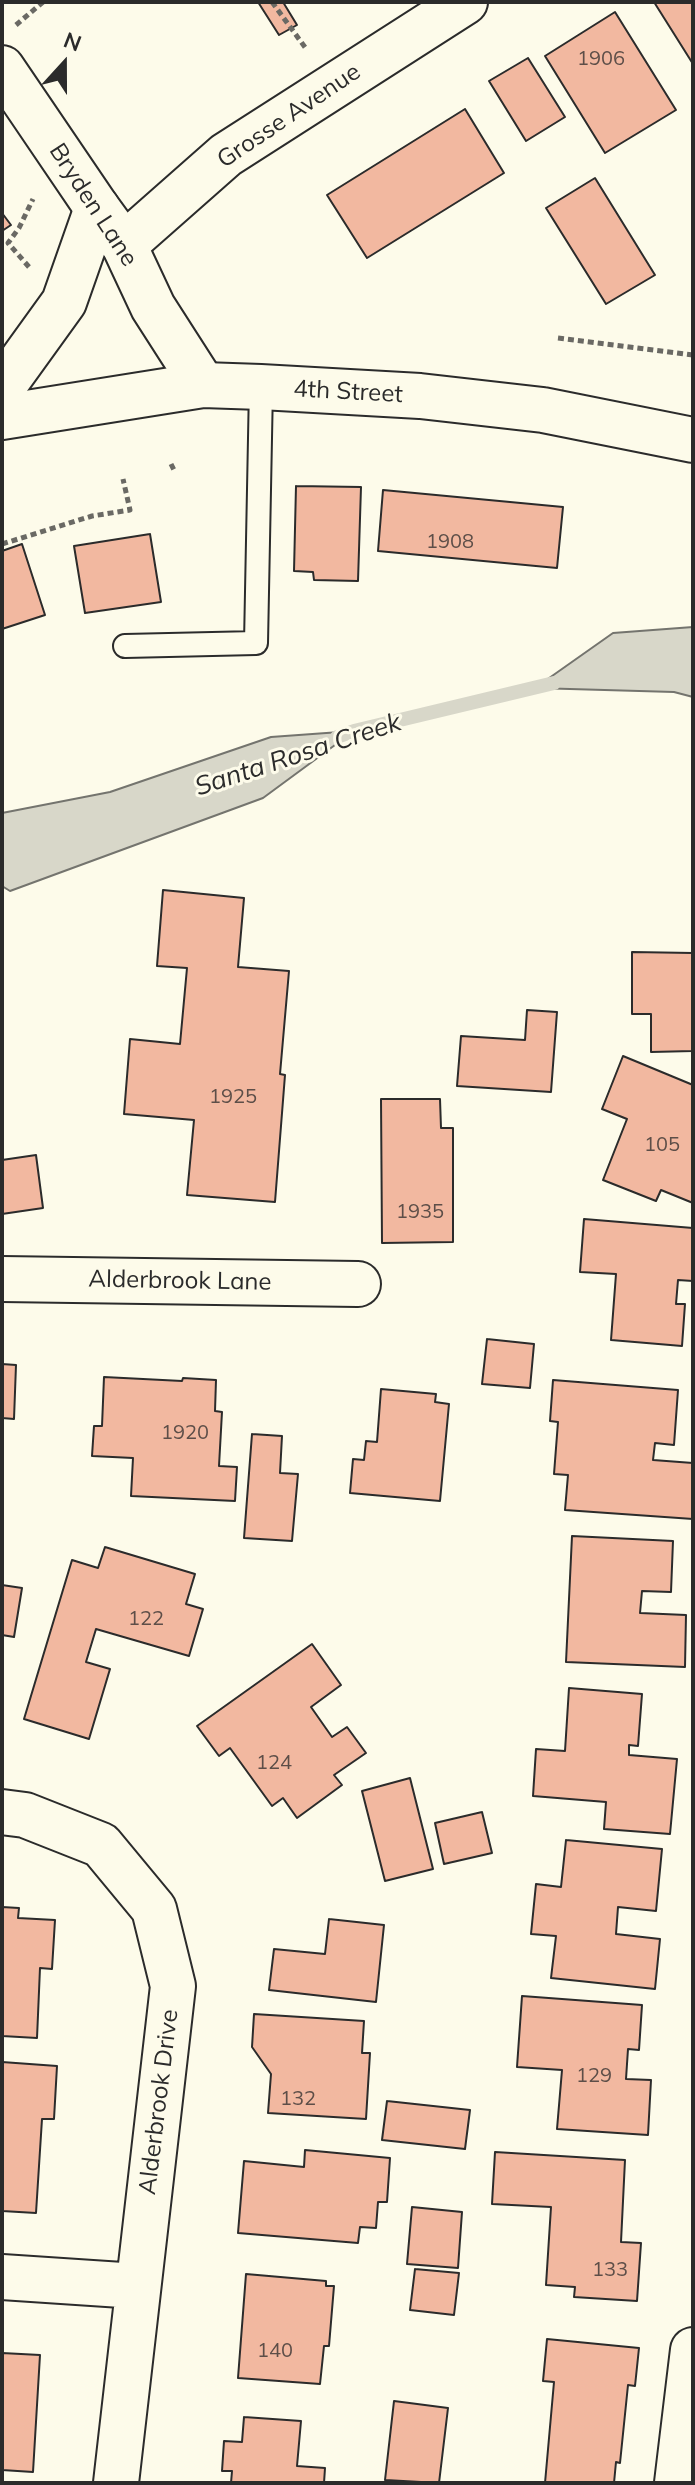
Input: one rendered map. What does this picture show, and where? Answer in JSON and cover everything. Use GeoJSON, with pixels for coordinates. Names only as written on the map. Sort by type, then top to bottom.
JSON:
{"type":"FeatureCollection","features":[{"type":"Feature","properties":{"kind":"street","name":"Grosse Avenue"},"geometry":{"type":"LineString","coordinates":[[124,245],[226,155],[465,2]]}},
{"type":"Feature","properties":{"kind":"street","name":"Bryden Lane"},"geometry":{"type":"LineString","coordinates":[[7,48],[97,208],[124,245],[153,307],[203,385]]}},
{"type":"Feature","properties":{"kind":"street"},"geometry":{"type":"LineString","coordinates":[[2,388],[64,302],[97,208]]}},
{"type":"Feature","properties":{"kind":"street","name":"4th Street"},"geometry":{"type":"LineString","coordinates":[[2,417],[203,385],[420,396],[543,410],[693,440]]}},
{"type":"Feature","properties":{"kind":"street","name":"Alderbrook Lane"},"geometry":{"type":"LineString","coordinates":[[2,1279],[358,1284]]}},
{"type":"Feature","properties":{"kind":"street","name":"Alderbrook Drive"},"geometry":{"type":"LineString","coordinates":[[2,1812],[25,1815],[101,1845],[154,1909],[173,1986],[116,2483]]}},
{"type":"Feature","properties":{"kind":"street"},"geometry":{"type":"LineString","coordinates":[[2,2277],[137,2286]]}},
{"type":"Feature","properties":{"kind":"street"},"geometry":{"type":"LineString","coordinates":[[677,2483],[693,2350]]}},
{"type":"Feature","properties":{"kind":"lane"},"geometry":{"type":"LineString","coordinates":[[125,646],[256,643],[261,387]]}},
{"type":"Feature","properties":{"kind":"path"},"geometry":{"type":"LineString","coordinates":[[7,48],[43,2]]}},
{"type":"Feature","properties":{"kind":"path"},"geometry":{"type":"LineString","coordinates":[[272,2],[333,86]]}},
{"type":"Feature","properties":{"kind":"path"},"geometry":{"type":"LineString","coordinates":[[35,195],[8,243],[35,274]]}},
{"type":"Feature","properties":{"kind":"path"},"geometry":{"type":"LineString","coordinates":[[558,338],[693,355]]}},
{"type":"Feature","properties":{"kind":"path"},"geometry":{"type":"LineString","coordinates":[[171,464],[175,472]]}},
{"type":"Feature","properties":{"kind":"path"},"geometry":{"type":"LineString","coordinates":[[2,544],[92,516],[130,510],[123,479]]}},
{"type":"Feature","properties":{"kind":"water"},"geometry":{"type":"Polygon","coordinates":[[[693,627],[693,697],[674,692],[535,688],[613,633],[693,627]]]}},
{"type":"Feature","properties":{"kind":"water"},"geometry":{"type":"Polygon","coordinates":[[[354,731],[263,798],[10,891],[2,886],[2,813],[110,792],[271,737],[354,731]]]}},
{"type":"Feature","properties":{"kind":"building"},"geometry":{"type":"Polygon","coordinates":[[[258,2],[283,2],[297,25],[279,35],[258,2]]]}},
{"type":"Feature","properties":{"kind":"building"},"geometry":{"type":"Polygon","coordinates":[[[654,2],[693,2],[693,64],[654,2]]]}},
{"type":"Feature","properties":{"kind":"building"},"geometry":{"type":"Polygon","coordinates":[[[615,12],[676,110],[605,153],[545,56],[615,12]]]}},
{"type":"Feature","properties":{"kind":"building"},"geometry":{"type":"Polygon","coordinates":[[[528,58],[565,117],[526,141],[489,81],[528,58]]]}},
{"type":"Feature","properties":{"kind":"building"},"geometry":{"type":"Polygon","coordinates":[[[465,109],[504,173],[367,258],[327,195],[465,109]]]}},
{"type":"Feature","properties":{"kind":"building"},"geometry":{"type":"Polygon","coordinates":[[[595,178],[655,275],[606,304],[546,208],[595,178]]]}},
{"type":"Feature","properties":{"kind":"building"},"geometry":{"type":"Polygon","coordinates":[[[2,213],[11,225],[2,231],[2,213]]]}},
{"type":"Feature","properties":{"kind":"building"},"geometry":{"type":"Polygon","coordinates":[[[296,486],[361,487],[358,581],[314,580],[313,572],[294,571],[296,486]]]}},
{"type":"Feature","properties":{"kind":"building"},"geometry":{"type":"Polygon","coordinates":[[[383,490],[563,507],[557,568],[378,551],[383,490]]]}},
{"type":"Feature","properties":{"kind":"building"},"geometry":{"type":"Polygon","coordinates":[[[150,534],[161,602],[85,613],[74,546],[150,534]]]}},
{"type":"Feature","properties":{"kind":"building"},"geometry":{"type":"Polygon","coordinates":[[[22,544],[45,615],[2,629],[2,551],[22,544]]]}},
{"type":"Feature","properties":{"kind":"building"},"geometry":{"type":"Polygon","coordinates":[[[163,890],[244,898],[238,967],[289,971],[280,1074],[285,1075],[275,1202],[187,1195],[194,1120],[124,1114],[130,1039],[180,1044],[187,968],[157,966],[163,890]]]}},
{"type":"Feature","properties":{"kind":"building"},"geometry":{"type":"Polygon","coordinates":[[[632,952],[693,953],[693,1051],[651,1052],[651,1014],[632,1014],[632,952]]]}},
{"type":"Feature","properties":{"kind":"building"},"geometry":{"type":"Polygon","coordinates":[[[527,1010],[557,1012],[551,1092],[457,1086],[461,1036],[525,1040],[527,1010]]]}},
{"type":"Feature","properties":{"kind":"building"},"geometry":{"type":"Polygon","coordinates":[[[623,1056],[693,1085],[693,1203],[661,1190],[656,1201],[603,1180],[627,1119],[602,1109],[623,1056]]]}},
{"type":"Feature","properties":{"kind":"building"},"geometry":{"type":"Polygon","coordinates":[[[381,1099],[440,1099],[441,1128],[453,1128],[453,1242],[382,1243],[381,1099]]]}},
{"type":"Feature","properties":{"kind":"building"},"geometry":{"type":"Polygon","coordinates":[[[36,1155],[43,1208],[2,1214],[2,1160],[36,1155]]]}},
{"type":"Feature","properties":{"kind":"building"},"geometry":{"type":"Polygon","coordinates":[[[584,1219],[693,1228],[693,1281],[678,1280],[676,1304],[685,1304],[682,1346],[611,1340],[616,1274],[580,1272],[584,1219]]]}},
{"type":"Feature","properties":{"kind":"building"},"geometry":{"type":"Polygon","coordinates":[[[487,1339],[534,1344],[530,1388],[482,1384],[487,1339]]]}},
{"type":"Feature","properties":{"kind":"building"},"geometry":{"type":"Polygon","coordinates":[[[2,1364],[16,1365],[14,1419],[2,1418],[2,1364]]]}},
{"type":"Feature","properties":{"kind":"building"},"geometry":{"type":"Polygon","coordinates":[[[104,1377],[216,1380],[215,1411],[222,1412],[219,1466],[237,1467],[235,1501],[131,1496],[133,1458],[92,1456],[94,1426],[102,1426],[104,1377]]]}},
{"type":"Feature","properties":{"kind":"building"},"geometry":{"type":"Polygon","coordinates":[[[553,1380],[678,1390],[674,1445],[655,1443],[653,1460],[693,1463],[693,1519],[565,1510],[568,1475],[554,1474],[558,1422],[550,1421],[553,1380]]]}},
{"type":"Feature","properties":{"kind":"building"},"geometry":{"type":"Polygon","coordinates":[[[381,1389],[436,1394],[435,1402],[449,1404],[440,1501],[350,1493],[353,1459],[364,1460],[366,1441],[377,1442],[381,1389]]]}},
{"type":"Feature","properties":{"kind":"building"},"geometry":{"type":"Polygon","coordinates":[[[252,1434],[282,1436],[280,1473],[298,1474],[292,1541],[244,1538],[252,1434]]]}},
{"type":"Feature","properties":{"kind":"building"},"geometry":{"type":"Polygon","coordinates":[[[572,1536],[673,1541],[671,1592],[642,1591],[640,1613],[686,1615],[685,1667],[566,1662],[572,1536]]]}},
{"type":"Feature","properties":{"kind":"building"},"geometry":{"type":"Polygon","coordinates":[[[105,1547],[195,1574],[186,1604],[203,1609],[189,1656],[96,1629],[86,1662],[110,1669],[89,1739],[24,1719],[72,1560],[98,1568],[105,1547]]]}},
{"type":"Feature","properties":{"kind":"building"},"geometry":{"type":"Polygon","coordinates":[[[2,1585],[22,1588],[14,1637],[2,1635],[2,1585]]]}},
{"type":"Feature","properties":{"kind":"building"},"geometry":{"type":"Polygon","coordinates":[[[312,1644],[341,1685],[311,1707],[332,1737],[347,1727],[366,1753],[334,1775],[342,1785],[297,1818],[283,1798],[272,1806],[230,1748],[219,1756],[197,1726],[312,1644]]]}},
{"type":"Feature","properties":{"kind":"building"},"geometry":{"type":"Polygon","coordinates":[[[569,1688],[642,1694],[638,1746],[629,1745],[629,1755],[677,1759],[670,1834],[604,1829],[606,1802],[533,1796],[536,1749],[565,1751],[569,1688]]]}},
{"type":"Feature","properties":{"kind":"building"},"geometry":{"type":"Polygon","coordinates":[[[410,1778],[433,1869],[385,1881],[362,1791],[410,1778]]]}},
{"type":"Feature","properties":{"kind":"building"},"geometry":{"type":"Polygon","coordinates":[[[482,1812],[492,1853],[444,1864],[435,1823],[482,1812]]]}},
{"type":"Feature","properties":{"kind":"building"},"geometry":{"type":"Polygon","coordinates":[[[566,1840],[662,1849],[656,1911],[618,1907],[616,1934],[660,1939],[655,1989],[551,1978],[556,1936],[531,1934],[536,1884],[561,1887],[566,1840]]]}},
{"type":"Feature","properties":{"kind":"building"},"geometry":{"type":"Polygon","coordinates":[[[2,1907],[19,1908],[18,1918],[55,1920],[52,1969],[40,1968],[37,2038],[2,2036],[2,1907]]]}},
{"type":"Feature","properties":{"kind":"building"},"geometry":{"type":"Polygon","coordinates":[[[329,1919],[384,1925],[376,2002],[269,1990],[274,1949],[325,1954],[329,1919]]]}},
{"type":"Feature","properties":{"kind":"building"},"geometry":{"type":"Polygon","coordinates":[[[522,1996],[642,2005],[639,2050],[628,2049],[626,2079],[651,2080],[648,2135],[557,2129],[562,2070],[517,2067],[522,1996]]]}},
{"type":"Feature","properties":{"kind":"building"},"geometry":{"type":"Polygon","coordinates":[[[254,2014],[364,2021],[362,2053],[370,2053],[366,2119],[268,2113],[271,2074],[252,2047],[254,2014]]]}},
{"type":"Feature","properties":{"kind":"building"},"geometry":{"type":"Polygon","coordinates":[[[2,2062],[57,2066],[54,2119],[42,2119],[36,2213],[2,2211],[2,2062]]]}},
{"type":"Feature","properties":{"kind":"building"},"geometry":{"type":"Polygon","coordinates":[[[387,2101],[470,2110],[465,2149],[382,2140],[387,2101]]]}},
{"type":"Feature","properties":{"kind":"building"},"geometry":{"type":"Polygon","coordinates":[[[305,2150],[390,2158],[387,2202],[378,2202],[376,2228],[360,2227],[358,2243],[238,2233],[244,2161],[304,2167],[305,2150]]]}},
{"type":"Feature","properties":{"kind":"building"},"geometry":{"type":"Polygon","coordinates":[[[495,2152],[625,2160],[621,2242],[641,2243],[637,2301],[574,2297],[575,2287],[546,2285],[551,2207],[492,2204],[495,2152]]]}},
{"type":"Feature","properties":{"kind":"building"},"geometry":{"type":"Polygon","coordinates":[[[412,2207],[462,2212],[458,2268],[407,2264],[412,2207]]]}},
{"type":"Feature","properties":{"kind":"building"},"geometry":{"type":"Polygon","coordinates":[[[415,2269],[459,2273],[454,2315],[410,2310],[415,2269]]]}},
{"type":"Feature","properties":{"kind":"building"},"geometry":{"type":"Polygon","coordinates":[[[246,2274],[326,2281],[326,2286],[334,2286],[329,2346],[324,2346],[320,2384],[238,2378],[246,2274]]]}},
{"type":"Feature","properties":{"kind":"building"},"geometry":{"type":"Polygon","coordinates":[[[547,2339],[639,2348],[635,2386],[628,2385],[620,2463],[616,2462],[614,2483],[545,2483],[554,2382],[543,2381],[547,2339]]]}},
{"type":"Feature","properties":{"kind":"building"},"geometry":{"type":"Polygon","coordinates":[[[2,2353],[40,2355],[33,2472],[2,2470],[2,2353]]]}},
{"type":"Feature","properties":{"kind":"building"},"geometry":{"type":"Polygon","coordinates":[[[394,2401],[448,2408],[439,2483],[385,2480],[394,2401]]]}},
{"type":"Feature","properties":{"kind":"building"},"geometry":{"type":"Polygon","coordinates":[[[244,2417],[301,2421],[297,2466],[325,2468],[324,2483],[231,2483],[232,2471],[222,2471],[224,2441],[242,2442],[244,2417]]]}},
{"type":"Feature","properties":{"kind":"waterway","name":"Santa Rosa Creek"},"geometry":{"type":"LineString","coordinates":[[337,737],[554,683]]}}]}
